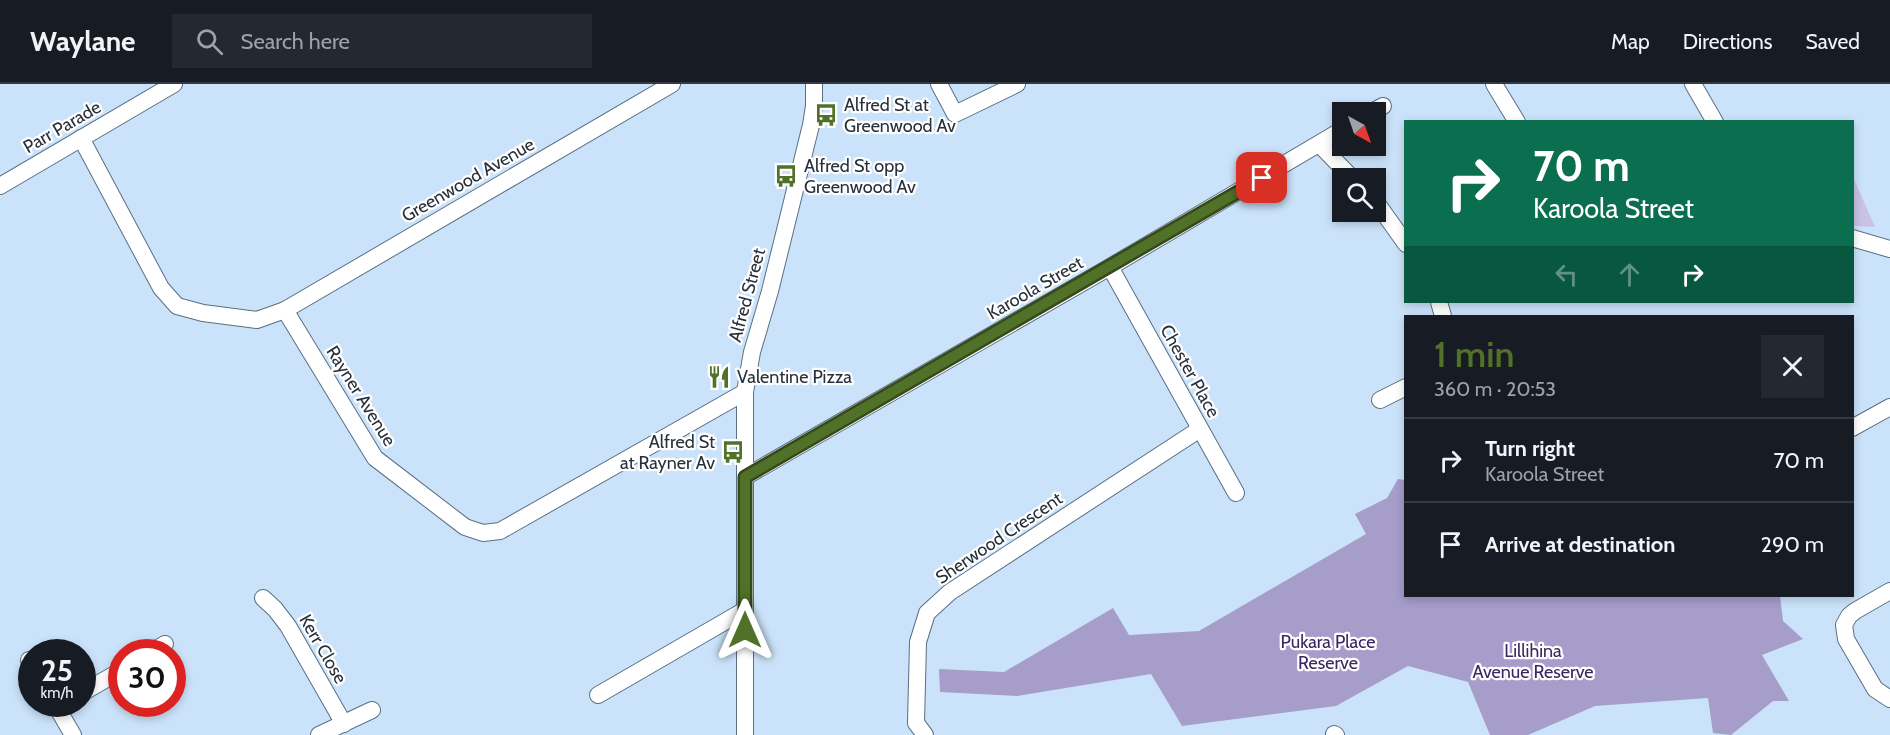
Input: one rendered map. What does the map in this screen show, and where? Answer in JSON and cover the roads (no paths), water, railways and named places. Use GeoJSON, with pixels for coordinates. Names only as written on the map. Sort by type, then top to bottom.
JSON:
{"type":"FeatureCollection","features":[{"type":"Feature","properties":{"kind":"street","name":"Parr Parade"},"geometry":{"type":"LineString","coordinates":[[0,186],[174,84]]}},
{"type":"Feature","properties":{"kind":"street","name":"Greenwood Avenue"},"geometry":{"type":"LineString","coordinates":[[285,310],[672,84]]}},
{"type":"Feature","properties":{"kind":"street","name":"Alfred Street"},"geometry":{"type":"LineString","coordinates":[[745,735],[745,393],[752,352],[770,291],[811,125],[814,84]]}},
{"type":"Feature","properties":{"kind":"street"},"geometry":{"type":"LineString","coordinates":[[939,84],[955,114],[1017,84]]}},
{"type":"Feature","properties":{"kind":"street"},"geometry":{"type":"LineString","coordinates":[[1494,84],[1516,120]]}},
{"type":"Feature","properties":{"kind":"street"},"geometry":{"type":"LineString","coordinates":[[1693,84],[1715,120]]}},
{"type":"Feature","properties":{"kind":"street","name":"Karoola Street"},"geometry":{"type":"LineString","coordinates":[[745,477],[1332,136]]}},
{"type":"Feature","properties":{"kind":"street"},"geometry":{"type":"LineString","coordinates":[[81,138],[162,288],[177,306],[203,313],[257,320],[285,310]]}},
{"type":"Feature","properties":{"kind":"street"},"geometry":{"type":"LineString","coordinates":[[1319,144],[1342,168]]}},
{"type":"Feature","properties":{"kind":"street"},"geometry":{"type":"LineString","coordinates":[[1386,216],[1404,241]]}},
{"type":"Feature","properties":{"kind":"street"},"geometry":{"type":"LineString","coordinates":[[1854,239],[1890,249]]}},
{"type":"Feature","properties":{"kind":"street","name":"Chester Place"},"geometry":{"type":"LineString","coordinates":[[1110,267],[1236,493]]}},
{"type":"Feature","properties":{"kind":"street","name":"Rayner Avenue"},"geometry":{"type":"LineString","coordinates":[[285,310],[375,458],[465,527],[483,533],[500,531],[745,393]]}},
{"type":"Feature","properties":{"kind":"street"},"geometry":{"type":"LineString","coordinates":[[1380,400],[1404,388]]}},
{"type":"Feature","properties":{"kind":"street"},"geometry":{"type":"LineString","coordinates":[[1854,427],[1890,407]]}},
{"type":"Feature","properties":{"kind":"street","name":"Sherwood Crescent"},"geometry":{"type":"LineString","coordinates":[[925,735],[916,723],[918,642],[927,613],[950,592],[1200,429]]}},
{"type":"Feature","properties":{"kind":"street"},"geometry":{"type":"LineString","coordinates":[[1890,591],[1855,611],[1844,625],[1846,639],[1875,689],[1890,699]]}},
{"type":"Feature","properties":{"kind":"street","name":"Kerr Close"},"geometry":{"type":"LineString","coordinates":[[263,598],[276,609],[288,626],[344,724]]}},
{"type":"Feature","properties":{"kind":"street"},"geometry":{"type":"LineString","coordinates":[[598,695],[745,609]]}},
{"type":"Feature","properties":{"kind":"street"},"geometry":{"type":"LineString","coordinates":[[319,735],[372,710]]}},
{"type":"Feature","properties":{"kind":"street"},"geometry":{"type":"LineString","coordinates":[[65,717],[73,735]]}},
{"type":"Feature","properties":{"kind":"place","name":"Alfred St at Greenwood Av"},"geometry":{"type":"Point","coordinates":[826,115]}},
{"type":"Feature","properties":{"kind":"place","name":"Alfred St opp Greenwood Av"},"geometry":{"type":"Point","coordinates":[786,176]}},
{"type":"Feature","properties":{"kind":"place","name":"Valentine Pizza"},"geometry":{"type":"Point","coordinates":[719,377]}},
{"type":"Feature","properties":{"kind":"place","name":"Alfred St at Rayner Av"},"geometry":{"type":"Point","coordinates":[733,452]}},
{"type":"Feature","properties":{"kind":"park label","name":"Pukara Place Reserve"},"geometry":{"type":"Point","coordinates":[1328,652]}},
{"type":"Feature","properties":{"kind":"park label","name":"Lillihina Avenue Reserve"},"geometry":{"type":"Point","coordinates":[1533,661]}}]}
